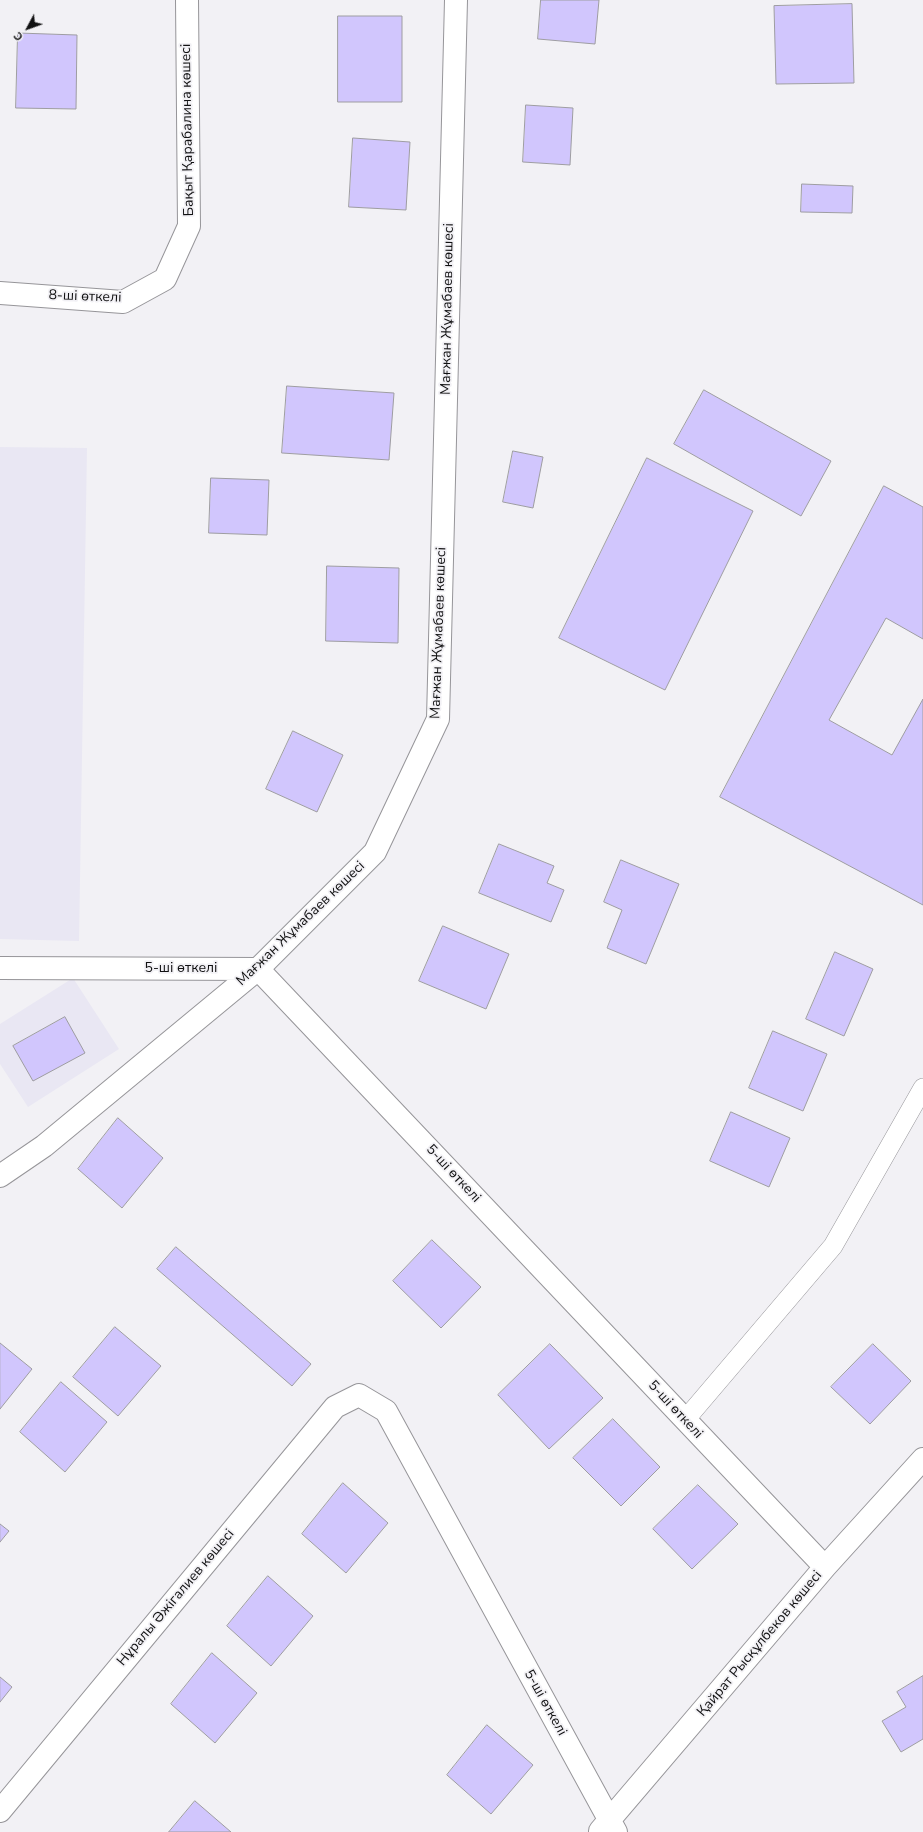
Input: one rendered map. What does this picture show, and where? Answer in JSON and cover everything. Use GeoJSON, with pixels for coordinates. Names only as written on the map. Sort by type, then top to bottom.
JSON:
{"type":"FeatureCollection","features":[{"type":"Feature","properties":{"kind":"street","name":"Бақыт Қарабалина көшесі"},"geometry":{"type":"LineString","coordinates":[[165,279],[189,226],[187,0]]}},
{"type":"Feature","properties":{"kind":"street","name":"Мағжан Жұмабаев көшесі"},"geometry":{"type":"LineString","coordinates":[[0,1176],[44,1146],[258,969],[375,852],[438,719],[456,0]]}},
{"type":"Feature","properties":{"kind":"street","name":"8-ші өткелі"},"geometry":{"type":"LineString","coordinates":[[0,292],[124,302],[165,279]]}},
{"type":"Feature","properties":{"kind":"street","name":"5-ші өткелі"},"geometry":{"type":"LineString","coordinates":[[0,968],[258,969],[825,1567]]}},
{"type":"Feature","properties":{"kind":"street","name":"5-ші өткелі"},"geometry":{"type":"LineString","coordinates":[[359,1395],[386,1411],[608,1828]]}},
{"type":"Feature","properties":{"kind":"street","name":"Нұралы Әжiгалиев көшесi"},"geometry":{"type":"LineString","coordinates":[[0,1811],[335,1407],[359,1395]]}},
{"type":"Feature","properties":{"kind":"street","name":"Қайрат Рысқұлбеков көшесі"},"geometry":{"type":"LineString","coordinates":[[608,1828],[825,1567],[923,1459]]}},
{"type":"Feature","properties":{"kind":"lane"},"geometry":{"type":"LineString","coordinates":[[685,1420],[833,1246],[923,1088]]}},
{"type":"Feature","properties":{"kind":"shaded area"},"geometry":{"type":"Polygon","coordinates":[[[0,447],[87,448],[79,941],[0,939],[0,447]]]}},
{"type":"Feature","properties":{"kind":"shaded area"},"geometry":{"type":"Polygon","coordinates":[[[73,978],[119,1049],[28,1107],[0,1064],[0,1024],[73,978]]]}},
{"type":"Feature","properties":{"kind":"building"},"geometry":{"type":"Polygon","coordinates":[[[541,0],[599,0],[595,44],[538,39],[541,0]]]}},
{"type":"Feature","properties":{"kind":"building"},"geometry":{"type":"Polygon","coordinates":[[[852,4],[854,83],[776,84],[774,6],[852,4]]]}},
{"type":"Feature","properties":{"kind":"building"},"geometry":{"type":"Polygon","coordinates":[[[338,16],[402,16],[402,102],[338,102],[338,16]]]}},
{"type":"Feature","properties":{"kind":"building"},"geometry":{"type":"Polygon","coordinates":[[[18,33],[77,35],[76,109],[16,108],[18,33]]]}},
{"type":"Feature","properties":{"kind":"building"},"geometry":{"type":"Polygon","coordinates":[[[526,105],[573,108],[570,165],[523,162],[526,105]]]}},
{"type":"Feature","properties":{"kind":"building"},"geometry":{"type":"Polygon","coordinates":[[[353,138],[410,142],[406,210],[349,207],[353,138]]]}},
{"type":"Feature","properties":{"kind":"building"},"geometry":{"type":"Polygon","coordinates":[[[802,184],[853,186],[852,213],[801,212],[802,184]]]}},
{"type":"Feature","properties":{"kind":"building"},"geometry":{"type":"Polygon","coordinates":[[[287,386],[394,393],[389,460],[282,453],[287,386]]]}},
{"type":"Feature","properties":{"kind":"building"},"geometry":{"type":"Polygon","coordinates":[[[704,390],[831,461],[801,516],[674,444],[704,390]]]}},
{"type":"Feature","properties":{"kind":"building"},"geometry":{"type":"Polygon","coordinates":[[[513,451],[543,457],[533,508],[503,502],[513,451]]]}},
{"type":"Feature","properties":{"kind":"building"},"geometry":{"type":"Polygon","coordinates":[[[647,458],[753,511],[665,690],[559,638],[647,458]]]}},
{"type":"Feature","properties":{"kind":"building"},"geometry":{"type":"Polygon","coordinates":[[[211,478],[269,480],[267,535],[209,533],[211,478]]]}},
{"type":"Feature","properties":{"kind":"building"},"geometry":{"type":"Polygon","coordinates":[[[884,486],[923,507],[923,639],[886,618],[829,720],[892,755],[923,699],[923,905],[720,797],[884,486]]]}},
{"type":"Feature","properties":{"kind":"building"},"geometry":{"type":"Polygon","coordinates":[[[327,566],[399,568],[398,643],[326,641],[327,566]]]}},
{"type":"Feature","properties":{"kind":"building"},"geometry":{"type":"Polygon","coordinates":[[[293,731],[343,755],[317,812],[266,789],[293,731]]]}},
{"type":"Feature","properties":{"kind":"building"},"geometry":{"type":"Polygon","coordinates":[[[499,844],[554,866],[547,883],[564,890],[551,922],[479,893],[499,844]]]}},
{"type":"Feature","properties":{"kind":"building"},"geometry":{"type":"Polygon","coordinates":[[[621,860],[679,884],[646,964],[607,948],[622,910],[604,902],[621,860]]]}},
{"type":"Feature","properties":{"kind":"building"},"geometry":{"type":"Polygon","coordinates":[[[443,926],[509,954],[486,1009],[419,981],[443,926]]]}},
{"type":"Feature","properties":{"kind":"building"},"geometry":{"type":"Polygon","coordinates":[[[835,952],[873,969],[844,1036],[806,1019],[835,952]]]}},
{"type":"Feature","properties":{"kind":"building"},"geometry":{"type":"Polygon","coordinates":[[[65,1017],[85,1053],[33,1081],[13,1046],[65,1017]]]}},
{"type":"Feature","properties":{"kind":"building"},"geometry":{"type":"Polygon","coordinates":[[[773,1031],[827,1054],[803,1111],[749,1088],[773,1031]]]}},
{"type":"Feature","properties":{"kind":"building"},"geometry":{"type":"Polygon","coordinates":[[[731,1112],[790,1138],[769,1187],[710,1161],[731,1112]]]}},
{"type":"Feature","properties":{"kind":"building"},"geometry":{"type":"Polygon","coordinates":[[[118,1118],[163,1158],[122,1208],[78,1169],[118,1118]]]}},
{"type":"Feature","properties":{"kind":"building"},"geometry":{"type":"Polygon","coordinates":[[[432,1240],[481,1287],[441,1328],[393,1281],[432,1240]]]}},
{"type":"Feature","properties":{"kind":"building"},"geometry":{"type":"Polygon","coordinates":[[[176,1247],[311,1364],[292,1386],[157,1269],[176,1247]]]}},
{"type":"Feature","properties":{"kind":"building"},"geometry":{"type":"Polygon","coordinates":[[[115,1327],[161,1366],[118,1416],[73,1377],[115,1327]]]}},
{"type":"Feature","properties":{"kind":"building"},"geometry":{"type":"Polygon","coordinates":[[[0,1343],[32,1369],[0,1409],[0,1343]]]}},
{"type":"Feature","properties":{"kind":"building"},"geometry":{"type":"Polygon","coordinates":[[[550,1344],[603,1398],[549,1449],[498,1395],[550,1344]]]}},
{"type":"Feature","properties":{"kind":"building"},"geometry":{"type":"Polygon","coordinates":[[[873,1344],[911,1381],[870,1424],[831,1387],[873,1344]]]}},
{"type":"Feature","properties":{"kind":"building"},"geometry":{"type":"Polygon","coordinates":[[[61,1382],[107,1422],[65,1472],[20,1432],[61,1382]]]}},
{"type":"Feature","properties":{"kind":"building"},"geometry":{"type":"Polygon","coordinates":[[[613,1419],[660,1467],[621,1506],[573,1458],[613,1419]]]}},
{"type":"Feature","properties":{"kind":"building"},"geometry":{"type":"Polygon","coordinates":[[[343,1483],[388,1523],[346,1573],[302,1534],[343,1483]]]}},
{"type":"Feature","properties":{"kind":"building"},"geometry":{"type":"Polygon","coordinates":[[[698,1485],[738,1524],[692,1569],[653,1529],[698,1485]]]}},
{"type":"Feature","properties":{"kind":"building"},"geometry":{"type":"Polygon","coordinates":[[[0,1524],[9,1531],[0,1542],[0,1524]]]}},
{"type":"Feature","properties":{"kind":"building"},"geometry":{"type":"Polygon","coordinates":[[[268,1576],[313,1616],[271,1666],[227,1626],[268,1576]]]}},
{"type":"Feature","properties":{"kind":"building"},"geometry":{"type":"Polygon","coordinates":[[[212,1653],[257,1693],[215,1743],[171,1704],[212,1653]]]}},
{"type":"Feature","properties":{"kind":"building"},"geometry":{"type":"Polygon","coordinates":[[[923,1676],[923,1739],[901,1752],[882,1721],[906,1707],[897,1692],[923,1676]]]}},
{"type":"Feature","properties":{"kind":"building"},"geometry":{"type":"Polygon","coordinates":[[[0,1677],[12,1687],[0,1702],[0,1677]]]}},
{"type":"Feature","properties":{"kind":"building"},"geometry":{"type":"Polygon","coordinates":[[[487,1725],[533,1765],[491,1814],[447,1775],[487,1725]]]}},
{"type":"Feature","properties":{"kind":"building"},"geometry":{"type":"Polygon","coordinates":[[[195,1801],[231,1832],[169,1832],[195,1801]]]}}]}
